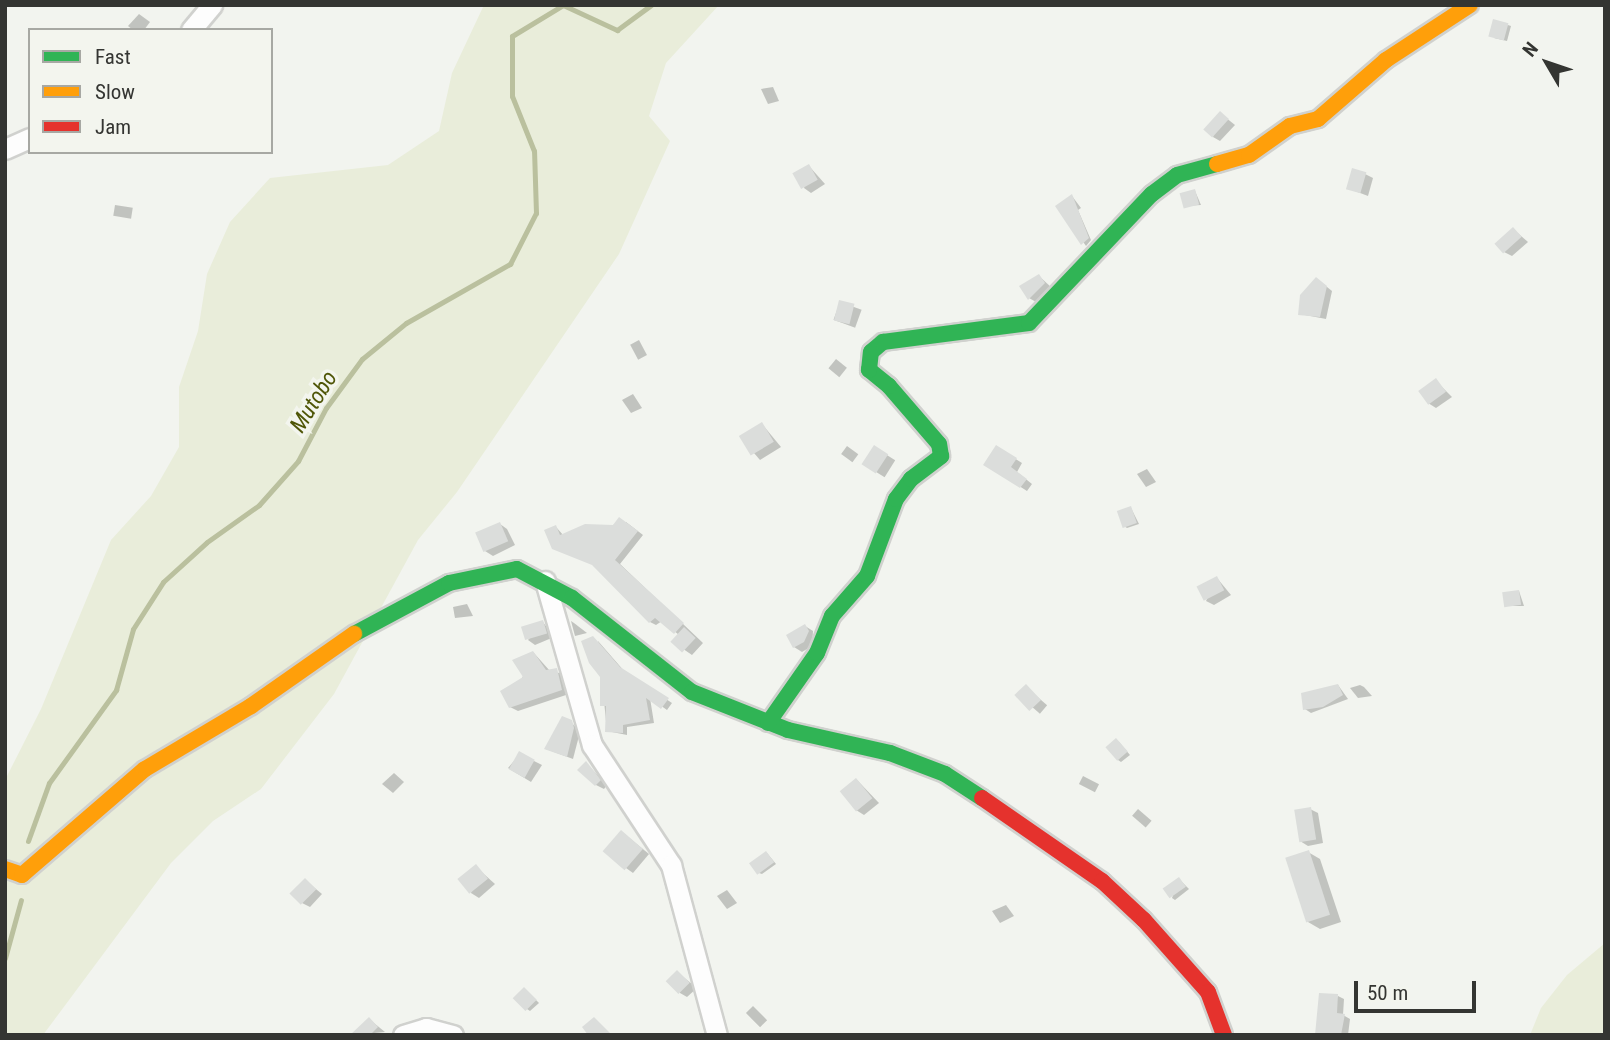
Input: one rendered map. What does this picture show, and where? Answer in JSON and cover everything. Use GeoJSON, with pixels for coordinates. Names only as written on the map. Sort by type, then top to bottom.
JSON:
{"type":"FeatureCollection","features":[{"type":"Feature","properties":{"kind":"main road"},"geometry":{"type":"LineString","coordinates":[[768,723],[817,653],[832,616],[867,576],[896,499],[911,479],[941,456],[939,444],[869,370],[871,352],[883,342],[1030,323],[1152,194],[1177,175],[1249,155],[1290,126],[1318,119],[1386,60],[1470,5]]}},
{"type":"Feature","properties":{"kind":"main road"},"geometry":{"type":"LineString","coordinates":[[5,869],[22,875],[78,832],[145,769],[251,706],[354,634],[449,583],[495,570],[517,569],[545,581],[692,692],[768,723],[890,754],[945,774],[1010,816],[1102,881],[1144,920],[1208,992],[1224,1035]]}},
{"type":"Feature","properties":{"kind":"street"},"geometry":{"type":"LineString","coordinates":[[193,28],[212,5]]}},
{"type":"Feature","properties":{"kind":"street"},"geometry":{"type":"LineString","coordinates":[[5,149],[28,139]]}},
{"type":"Feature","properties":{"kind":"street"},"geometry":{"type":"LineString","coordinates":[[545,581],[592,745],[671,865],[717,1035]]}},
{"type":"Feature","properties":{"kind":"street"},"geometry":{"type":"LineString","coordinates":[[403,1035],[425,1028],[453,1035]]}},
{"type":"Feature","properties":{"kind":"green space"},"geometry":{"type":"Polygon","coordinates":[[[484,5],[719,5],[666,63],[649,116],[670,141],[619,254],[457,492],[418,540],[334,694],[261,789],[213,821],[171,863],[43,1035],[5,1035],[5,780],[41,709],[111,540],[151,496],[179,447],[179,387],[198,331],[207,274],[230,222],[270,178],[388,165],[439,131],[452,73],[484,5]]]}},
{"type":"Feature","properties":{"kind":"green space"},"geometry":{"type":"Polygon","coordinates":[[[1605,943],[1605,1035],[1530,1035],[1541,1008],[1567,975],[1605,943]]]}},
{"type":"Feature","properties":{"kind":"building"},"geometry":{"type":"Polygon","coordinates":[[[1493,19],[1508,23],[1504,41],[1488,36],[1493,19]]]}},
{"type":"Feature","properties":{"kind":"building"},"geometry":{"type":"Polygon","coordinates":[[[1220,111],[1229,119],[1212,138],[1203,130],[1220,111]]]}},
{"type":"Feature","properties":{"kind":"building"},"geometry":{"type":"Polygon","coordinates":[[[809,164],[818,180],[801,189],[792,173],[809,164]]]}},
{"type":"Feature","properties":{"kind":"building"},"geometry":{"type":"Polygon","coordinates":[[[1352,168],[1366,172],[1360,193],[1346,189],[1352,168]]]}},
{"type":"Feature","properties":{"kind":"building"},"geometry":{"type":"Polygon","coordinates":[[[1195,189],[1199,204],[1184,209],[1180,193],[1195,189]]]}},
{"type":"Feature","properties":{"kind":"building"},"geometry":{"type":"Polygon","coordinates":[[[1072,194],[1089,238],[1081,245],[1055,206],[1072,194]]]}},
{"type":"Feature","properties":{"kind":"building"},"geometry":{"type":"Polygon","coordinates":[[[1513,227],[1522,237],[1503,253],[1494,244],[1513,227]]]}},
{"type":"Feature","properties":{"kind":"building"},"geometry":{"type":"Polygon","coordinates":[[[1039,274],[1045,283],[1028,300],[1019,286],[1039,274]]]}},
{"type":"Feature","properties":{"kind":"building"},"geometry":{"type":"Polygon","coordinates":[[[1316,277],[1327,286],[1320,317],[1298,315],[1300,295],[1316,277]]]}},
{"type":"Feature","properties":{"kind":"building"},"geometry":{"type":"Polygon","coordinates":[[[839,300],[855,304],[849,324],[834,320],[839,300]]]}},
{"type":"Feature","properties":{"kind":"building"},"geometry":{"type":"Polygon","coordinates":[[[1436,378],[1446,392],[1428,405],[1418,391],[1436,378]]]}},
{"type":"Feature","properties":{"kind":"building"},"geometry":{"type":"Polygon","coordinates":[[[762,422],[774,442],[751,456],[739,436],[762,422]]]}},
{"type":"Feature","properties":{"kind":"building"},"geometry":{"type":"Polygon","coordinates":[[[874,445],[888,454],[876,474],[861,464],[874,445]]]}},
{"type":"Feature","properties":{"kind":"building"},"geometry":{"type":"Polygon","coordinates":[[[996,445],[1017,458],[1011,467],[1027,479],[1020,488],[983,465],[996,445]]]}},
{"type":"Feature","properties":{"kind":"building"},"geometry":{"type":"Polygon","coordinates":[[[1131,506],[1137,523],[1123,528],[1117,511],[1131,506]]]}},
{"type":"Feature","properties":{"kind":"building"},"geometry":{"type":"Polygon","coordinates":[[[619,517],[638,531],[615,560],[684,623],[674,634],[655,618],[649,623],[592,565],[552,549],[544,530],[556,525],[560,535],[585,524],[613,525],[619,517]]]}},
{"type":"Feature","properties":{"kind":"building"},"geometry":{"type":"Polygon","coordinates":[[[500,522],[508,541],[483,552],[475,533],[500,522]]]}},
{"type":"Feature","properties":{"kind":"building"},"geometry":{"type":"Polygon","coordinates":[[[1217,576],[1224,590],[1204,601],[1197,586],[1217,576]]]}},
{"type":"Feature","properties":{"kind":"building"},"geometry":{"type":"Polygon","coordinates":[[[1519,590],[1521,605],[1504,607],[1502,592],[1519,590]]]}},
{"type":"Feature","properties":{"kind":"building"},"geometry":{"type":"Polygon","coordinates":[[[543,620],[547,633],[525,640],[521,627],[543,620]]]}},
{"type":"Feature","properties":{"kind":"building"},"geometry":{"type":"Polygon","coordinates":[[[805,624],[809,631],[804,642],[793,648],[786,635],[805,624]]]}},
{"type":"Feature","properties":{"kind":"building"},"geometry":{"type":"Polygon","coordinates":[[[684,627],[696,638],[682,653],[670,642],[684,627]]]}},
{"type":"Feature","properties":{"kind":"building"},"geometry":{"type":"Polygon","coordinates":[[[593,636],[620,667],[669,698],[661,709],[646,698],[650,720],[623,725],[623,733],[605,732],[606,706],[600,706],[600,677],[589,663],[581,641],[593,636]]]}},
{"type":"Feature","properties":{"kind":"building"},"geometry":{"type":"Polygon","coordinates":[[[533,651],[546,670],[557,668],[562,690],[509,708],[500,691],[523,677],[512,660],[533,651]]]}},
{"type":"Feature","properties":{"kind":"building"},"geometry":{"type":"Polygon","coordinates":[[[1026,684],[1041,700],[1029,711],[1014,695],[1026,684]]]}},
{"type":"Feature","properties":{"kind":"building"},"geometry":{"type":"Polygon","coordinates":[[[1338,684],[1343,695],[1323,707],[1303,710],[1301,693],[1338,684]]]}},
{"type":"Feature","properties":{"kind":"building"},"geometry":{"type":"Polygon","coordinates":[[[562,716],[572,720],[574,728],[567,757],[544,749],[562,716]]]}},
{"type":"Feature","properties":{"kind":"building"},"geometry":{"type":"Polygon","coordinates":[[[1116,738],[1128,752],[1117,761],[1105,747],[1116,738]]]}},
{"type":"Feature","properties":{"kind":"building"},"geometry":{"type":"Polygon","coordinates":[[[519,751],[535,760],[525,778],[509,769],[519,751]]]}},
{"type":"Feature","properties":{"kind":"building"},"geometry":{"type":"Polygon","coordinates":[[[586,761],[601,780],[595,786],[577,770],[586,761]]]}},
{"type":"Feature","properties":{"kind":"building"},"geometry":{"type":"Polygon","coordinates":[[[856,778],[872,798],[856,811],[840,791],[856,778]]]}},
{"type":"Feature","properties":{"kind":"building"},"geometry":{"type":"Polygon","coordinates":[[[1311,807],[1316,840],[1299,842],[1294,810],[1311,807]]]}},
{"type":"Feature","properties":{"kind":"building"},"geometry":{"type":"Polygon","coordinates":[[[621,830],[643,849],[625,870],[603,851],[621,830]]]}},
{"type":"Feature","properties":{"kind":"building"},"geometry":{"type":"Polygon","coordinates":[[[1309,850],[1330,915],[1306,922],[1285,858],[1309,850]]]}},
{"type":"Feature","properties":{"kind":"building"},"geometry":{"type":"Polygon","coordinates":[[[766,851],[774,862],[757,875],[749,863],[766,851]]]}},
{"type":"Feature","properties":{"kind":"building"},"geometry":{"type":"Polygon","coordinates":[[[476,864],[488,879],[469,894],[457,879],[476,864]]]}},
{"type":"Feature","properties":{"kind":"building"},"geometry":{"type":"Polygon","coordinates":[[[1179,877],[1186,887],[1169,898],[1163,888],[1179,877]]]}},
{"type":"Feature","properties":{"kind":"building"},"geometry":{"type":"Polygon","coordinates":[[[305,878],[316,889],[301,905],[289,894],[305,878]]]}},
{"type":"Feature","properties":{"kind":"building"},"geometry":{"type":"Polygon","coordinates":[[[677,970],[690,983],[678,994],[666,981],[677,970]]]}},
{"type":"Feature","properties":{"kind":"building"},"geometry":{"type":"Polygon","coordinates":[[[524,987],[537,1000],[525,1011],[513,998],[524,987]]]}},
{"type":"Feature","properties":{"kind":"building"},"geometry":{"type":"Polygon","coordinates":[[[1319,993],[1338,994],[1337,1013],[1345,1014],[1341,1035],[1315,1035],[1319,993]]]}},
{"type":"Feature","properties":{"kind":"building"},"geometry":{"type":"Polygon","coordinates":[[[369,1017],[378,1027],[370,1035],[350,1035],[369,1017]]]}},
{"type":"Feature","properties":{"kind":"building"},"geometry":{"type":"Polygon","coordinates":[[[594,1017],[612,1035],[588,1035],[582,1027],[594,1017]]]}},
{"type":"Feature","properties":{"kind":"waterway","name":"Mutobo"},"geometry":{"type":"LineString","coordinates":[[563,5],[617,30],[651,5]]}},
{"type":"Feature","properties":{"kind":"waterway","name":"Mutobo"},"geometry":{"type":"LineString","coordinates":[[28,841],[49,783],[116,690],[133,629],[163,582],[207,542],[259,505],[298,461],[326,408],[362,359],[406,323],[510,264],[536,213],[534,151],[512,96],[512,36],[563,5]]}},
{"type":"Feature","properties":{"kind":"waterway","name":"Mutobo"},"geometry":{"type":"LineString","coordinates":[[5,958],[21,900]]}},
{"type":"Feature","properties":{"kind":"traffic: fast"},"geometry":{"type":"LineString","coordinates":[[768,723],[817,653],[832,616],[867,576],[896,499],[911,479],[941,456],[939,444],[889,386],[869,370],[871,352],[883,342],[1029,323],[1152,194],[1177,175],[1217,164]]}},
{"type":"Feature","properties":{"kind":"traffic: fast"},"geometry":{"type":"LineString","coordinates":[[354,634],[449,583],[517,569],[572,598],[692,692],[788,730],[890,753],[945,774],[982,798]]}},
{"type":"Feature","properties":{"kind":"traffic: slow"},"geometry":{"type":"LineString","coordinates":[[1217,164],[1249,155],[1290,126],[1318,119],[1386,60],[1470,5]]}},
{"type":"Feature","properties":{"kind":"traffic: slow"},"geometry":{"type":"LineString","coordinates":[[5,869],[22,875],[145,769],[251,706],[354,634]]}},
{"type":"Feature","properties":{"kind":"traffic: jam"},"geometry":{"type":"LineString","coordinates":[[982,798],[1102,881],[1144,920],[1208,992],[1224,1035]]}}]}
